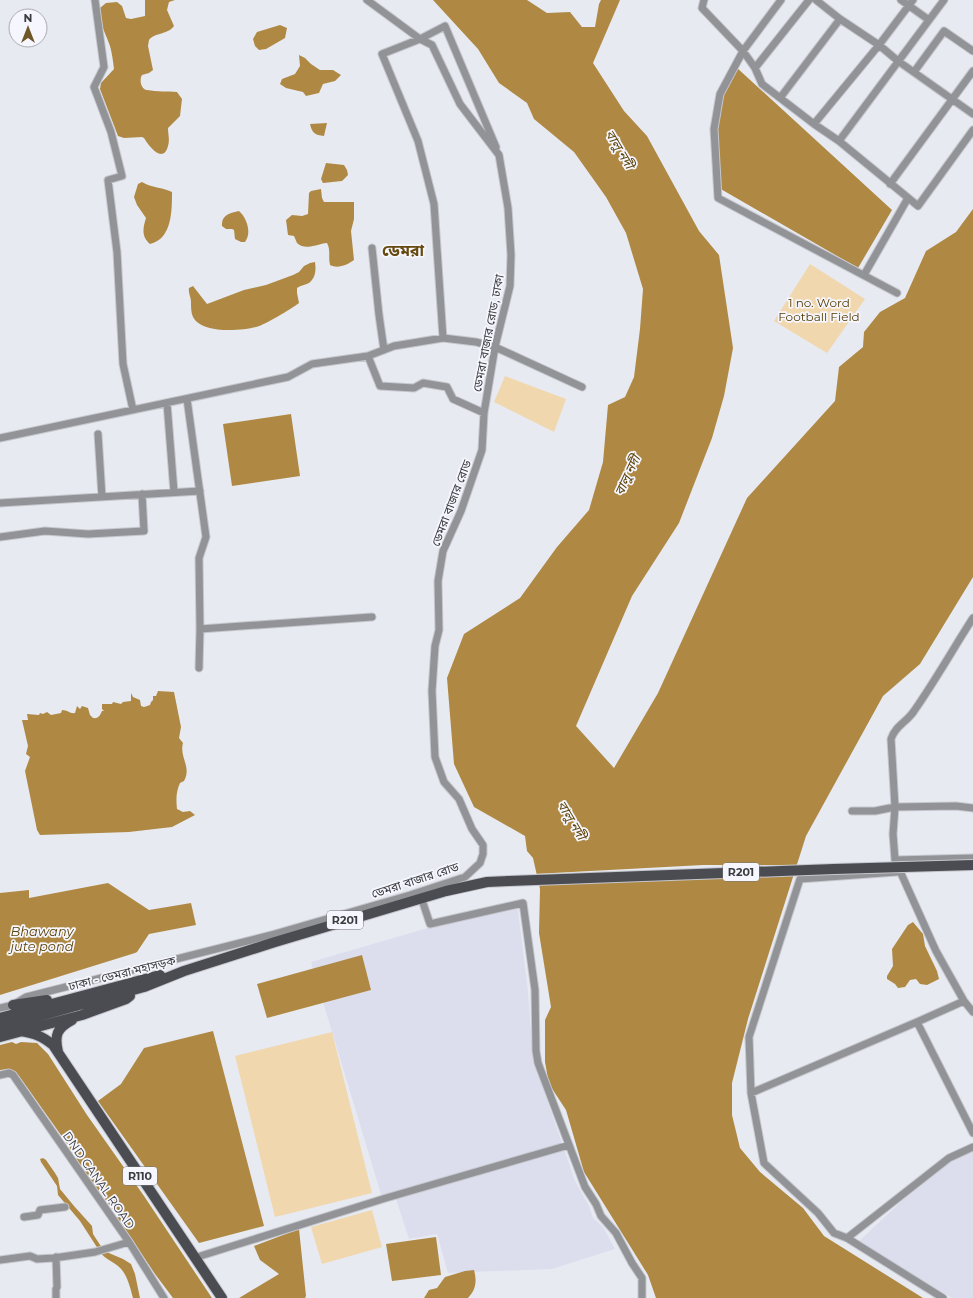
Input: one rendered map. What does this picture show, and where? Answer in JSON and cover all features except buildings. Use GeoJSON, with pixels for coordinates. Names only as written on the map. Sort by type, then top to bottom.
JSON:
{"type":"FeatureCollection","features":[{"type":"Feature","properties":{"kind":"main road","name":"R201"},"geometry":{"type":"LineString","coordinates":[[184,971],[446,890],[487,882],[973,865]]}},
{"type":"Feature","properties":{"kind":"main road","name":"ঢাকা - ডেমরা মহাসড়ক"},"geometry":{"type":"LineString","coordinates":[[0,1027],[144,987],[184,971]]}},
{"type":"Feature","properties":{"kind":"main road","name":"ঢাকা - ডেমরা মহাসড়ক"},"geometry":{"type":"LineString","coordinates":[[0,1018],[165,974],[184,971]]}},
{"type":"Feature","properties":{"kind":"main road"},"geometry":{"type":"LineString","coordinates":[[0,1037],[82,1014],[126,999],[144,987]]}},
{"type":"Feature","properties":{"kind":"main road"},"geometry":{"type":"LineString","coordinates":[[13,1004],[85,995]]}},
{"type":"Feature","properties":{"kind":"main road","name":"R110"},"geometry":{"type":"LineString","coordinates":[[59,1054],[56,1038],[58,1033],[64,1025],[82,1014]]}},
{"type":"Feature","properties":{"kind":"main road","name":"R110"},"geometry":{"type":"LineString","coordinates":[[20,1031],[32,1033],[45,1038],[53,1045],[222,1298]]}},
{"type":"Feature","properties":{"kind":"street"},"geometry":{"type":"LineString","coordinates":[[95,0],[104,68],[94,87],[111,132],[122,176],[108,180],[117,252],[123,364],[133,410]]}},
{"type":"Feature","properties":{"kind":"street","name":"ডেমরা বাজার রোড, ঢাকা"},"geometry":{"type":"LineString","coordinates":[[367,0],[420,39],[432,45],[460,104],[499,155],[508,208],[511,255],[510,286],[496,347],[484,413]]}},
{"type":"Feature","properties":{"kind":"street"},"geometry":{"type":"LineString","coordinates":[[704,0],[702,8],[743,51],[755,68],[762,84],[814,124],[839,141],[918,206],[973,130]]}},
{"type":"Feature","properties":{"kind":"street"},"geometry":{"type":"LineString","coordinates":[[781,0],[743,51],[720,94],[714,129],[718,198],[897,293]]}},
{"type":"Feature","properties":{"kind":"street"},"geometry":{"type":"LineString","coordinates":[[755,68],[809,0]]}},
{"type":"Feature","properties":{"kind":"street"},"geometry":{"type":"LineString","coordinates":[[816,0],[840,19],[879,45],[898,61],[973,114]]}},
{"type":"Feature","properties":{"kind":"street"},"geometry":{"type":"LineString","coordinates":[[901,0],[911,3],[929,20]]}},
{"type":"Feature","properties":{"kind":"street"},"geometry":{"type":"LineString","coordinates":[[839,141],[944,0]]}},
{"type":"Feature","properties":{"kind":"street"},"geometry":{"type":"LineString","coordinates":[[814,124],[879,45],[911,3]]}},
{"type":"Feature","properties":{"kind":"street"},"geometry":{"type":"LineString","coordinates":[[780,98],[840,19]]}},
{"type":"Feature","properties":{"kind":"street"},"geometry":{"type":"LineString","coordinates":[[443,338],[434,204],[418,140],[382,54],[420,39],[445,26],[489,128],[499,155]]}},
{"type":"Feature","properties":{"kind":"street"},"geometry":{"type":"LineString","coordinates":[[914,72],[944,31],[973,51]]}},
{"type":"Feature","properties":{"kind":"street"},"geometry":{"type":"LineString","coordinates":[[890,184],[973,71]]}},
{"type":"Feature","properties":{"kind":"street"},"geometry":{"type":"LineString","coordinates":[[864,275],[908,198]]}},
{"type":"Feature","properties":{"kind":"street"},"geometry":{"type":"LineString","coordinates":[[372,248],[384,350]]}},
{"type":"Feature","properties":{"kind":"street"},"geometry":{"type":"LineString","coordinates":[[0,438],[288,377],[312,364],[368,356],[394,346],[443,338],[476,342],[496,347],[582,387]]}},
{"type":"Feature","properties":{"kind":"street"},"geometry":{"type":"LineString","coordinates":[[368,356],[380,386],[414,388],[423,383],[447,387],[453,399],[484,413]]}},
{"type":"Feature","properties":{"kind":"street"},"geometry":{"type":"LineString","coordinates":[[187,399],[206,537],[199,558],[199,668]]}},
{"type":"Feature","properties":{"kind":"street"},"geometry":{"type":"LineString","coordinates":[[167,403],[174,492]]}},
{"type":"Feature","properties":{"kind":"street","name":"ডেমরা বাজার রোড"},"geometry":{"type":"LineString","coordinates":[[0,1008],[13,1004],[26,997],[271,935],[410,895],[465,877],[480,863],[483,854],[483,845],[472,829],[459,799],[444,782],[435,757],[432,691],[435,646],[438,630],[438,581],[443,551],[461,511],[482,450],[484,413]]}},
{"type":"Feature","properties":{"kind":"street"},"geometry":{"type":"LineString","coordinates":[[98,434],[102,496]]}},
{"type":"Feature","properties":{"kind":"street"},"geometry":{"type":"LineString","coordinates":[[0,503],[200,491]]}},
{"type":"Feature","properties":{"kind":"street"},"geometry":{"type":"LineString","coordinates":[[0,537],[45,531],[88,534],[144,531],[142,494]]}},
{"type":"Feature","properties":{"kind":"street"},"geometry":{"type":"LineString","coordinates":[[200,629],[372,617]]}},
{"type":"Feature","properties":{"kind":"street"},"geometry":{"type":"LineString","coordinates":[[973,618],[911,716],[894,731],[891,739],[896,807],[893,834],[896,860],[936,951],[964,1001],[973,1012]]}},
{"type":"Feature","properties":{"kind":"street"},"geometry":{"type":"LineString","coordinates":[[852,811],[875,811],[896,807],[956,806],[973,808]]}},
{"type":"Feature","properties":{"kind":"street"},"geometry":{"type":"LineString","coordinates":[[896,860],[973,858]]}},
{"type":"Feature","properties":{"kind":"street"},"geometry":{"type":"LineString","coordinates":[[901,872],[800,879],[749,1037],[751,1093],[764,1163],[818,1213],[834,1233],[848,1238],[943,1298]]}},
{"type":"Feature","properties":{"kind":"street"},"geometry":{"type":"LineString","coordinates":[[423,903],[430,924],[523,903],[535,990],[536,1051],[538,1063],[586,1187],[601,1216],[616,1233],[642,1278],[642,1298]]}},
{"type":"Feature","properties":{"kind":"street"},"geometry":{"type":"LineString","coordinates":[[751,1093],[964,1001]]}},
{"type":"Feature","properties":{"kind":"street"},"geometry":{"type":"LineString","coordinates":[[917,1022],[973,1133]]}},
{"type":"Feature","properties":{"kind":"street","name":"DND CANAL ROAD"},"geometry":{"type":"LineString","coordinates":[[0,1075],[9,1073],[13,1075],[129,1242],[162,1297]]}},
{"type":"Feature","properties":{"kind":"street"},"geometry":{"type":"LineString","coordinates":[[194,1258],[386,1198],[569,1145]]}},
{"type":"Feature","properties":{"kind":"street"},"geometry":{"type":"LineString","coordinates":[[848,1238],[949,1158],[973,1147]]}},
{"type":"Feature","properties":{"kind":"street"},"geometry":{"type":"LineString","coordinates":[[24,1217],[38,1215],[40,1210],[65,1207]]}},
{"type":"Feature","properties":{"kind":"street"},"geometry":{"type":"LineString","coordinates":[[0,1260],[30,1256],[37,1259],[56,1258],[97,1251],[129,1242]]}},
{"type":"Feature","properties":{"kind":"street"},"geometry":{"type":"LineString","coordinates":[[56,1258],[56,1298]]}},
{"type":"Feature","properties":{"kind":"shaded area"},"geometry":{"type":"Polygon","coordinates":[[[517,902],[528,992],[533,1059],[575,1181],[589,1206],[593,1218],[603,1227],[615,1249],[552,1269],[448,1273],[437,1234],[409,1239],[396,1199],[383,1201],[311,962],[517,902]]]}},
{"type":"Feature","properties":{"kind":"shaded area"},"geometry":{"type":"Polygon","coordinates":[[[973,1150],[973,1298],[952,1298],[858,1242],[923,1181],[956,1158],[973,1150]]]}},
{"type":"Feature","properties":{"kind":"green space","name":"1 no. Word Football Field"},"geometry":{"type":"Polygon","coordinates":[[[810,264],[865,299],[827,353],[774,321],[810,264]]]}},
{"type":"Feature","properties":{"kind":"green space"},"geometry":{"type":"Polygon","coordinates":[[[505,376],[566,399],[554,432],[494,402],[505,376]]]}},
{"type":"Feature","properties":{"kind":"green space"},"geometry":{"type":"Polygon","coordinates":[[[332,1032],[372,1193],[275,1217],[235,1056],[332,1032]]]}},
{"type":"Feature","properties":{"kind":"green space"},"geometry":{"type":"Polygon","coordinates":[[[372,1210],[382,1247],[322,1264],[311,1227],[372,1210]]]}},
{"type":"Feature","properties":{"kind":"water"},"geometry":{"type":"Polygon","coordinates":[[[145,0],[175,0],[169,2],[167,10],[174,26],[168,31],[152,37],[149,40],[148,46],[153,70],[142,75],[141,79],[143,88],[147,90],[177,92],[182,99],[180,116],[168,128],[169,144],[163,154],[159,154],[152,149],[142,137],[124,138],[118,136],[100,89],[101,83],[114,69],[110,46],[101,23],[100,8],[106,3],[117,2],[122,6],[126,18],[131,19],[145,16],[145,0]]]}},
{"type":"Feature","properties":{"kind":"water","name":"বালু নদী"},"geometry":{"type":"Polygon","coordinates":[[[433,0],[527,0],[547,13],[570,12],[582,27],[595,27],[601,0],[620,0],[593,63],[624,111],[647,136],[699,231],[719,255],[733,348],[724,396],[712,438],[679,523],[632,596],[576,726],[614,768],[658,693],[747,498],[835,401],[839,367],[863,347],[864,332],[880,312],[905,298],[926,251],[956,232],[973,209],[973,577],[920,664],[883,696],[806,836],[748,1019],[732,1083],[732,1115],[740,1148],[760,1172],[803,1208],[824,1236],[923,1298],[656,1298],[648,1275],[584,1172],[566,1110],[549,1084],[545,1062],[545,1020],[551,1007],[539,933],[540,889],[533,858],[527,851],[525,836],[474,807],[454,764],[447,678],[464,634],[520,598],[557,547],[589,510],[603,462],[608,405],[625,397],[634,377],[643,289],[626,233],[606,197],[574,152],[534,119],[527,103],[499,83],[478,49],[433,0]]]}},
{"type":"Feature","properties":{"kind":"water"},"geometry":{"type":"Polygon","coordinates":[[[280,25],[287,28],[285,38],[266,49],[259,50],[255,46],[253,39],[257,32],[280,25]]]}},
{"type":"Feature","properties":{"kind":"water"},"geometry":{"type":"Polygon","coordinates":[[[299,55],[320,70],[333,70],[341,75],[335,81],[323,84],[319,93],[306,96],[303,92],[286,88],[280,84],[282,79],[295,74],[300,66],[299,55]]]}},
{"type":"Feature","properties":{"kind":"water"},"geometry":{"type":"Polygon","coordinates":[[[736,67],[892,210],[858,268],[719,188],[715,134],[725,84],[736,67]]]}},
{"type":"Feature","properties":{"kind":"water"},"geometry":{"type":"Polygon","coordinates":[[[327,123],[324,136],[314,133],[310,124],[327,123]]]}},
{"type":"Feature","properties":{"kind":"water"},"geometry":{"type":"Polygon","coordinates":[[[326,163],[344,165],[348,175],[342,181],[323,183],[321,179],[326,163]]]}},
{"type":"Feature","properties":{"kind":"water"},"geometry":{"type":"Polygon","coordinates":[[[142,182],[172,192],[171,215],[167,230],[157,241],[150,244],[144,235],[146,218],[137,205],[134,197],[138,184],[142,182]]]}},
{"type":"Feature","properties":{"kind":"water"},"geometry":{"type":"Polygon","coordinates":[[[321,189],[324,202],[354,202],[354,219],[351,231],[354,260],[342,266],[336,267],[330,265],[329,248],[327,243],[304,247],[297,243],[294,236],[288,235],[286,220],[292,215],[302,216],[308,214],[309,193],[311,191],[321,189]]]}},
{"type":"Feature","properties":{"kind":"water"},"geometry":{"type":"Polygon","coordinates":[[[239,211],[248,226],[248,234],[245,242],[235,239],[234,230],[226,229],[222,226],[223,219],[227,215],[239,211]]]}},
{"type":"Feature","properties":{"kind":"water"},"geometry":{"type":"Polygon","coordinates":[[[315,262],[313,279],[309,283],[297,288],[299,303],[260,326],[241,330],[213,329],[204,326],[193,317],[191,312],[189,288],[193,286],[207,304],[244,290],[266,285],[293,275],[299,272],[304,266],[315,262]]]}},
{"type":"Feature","properties":{"kind":"water"},"geometry":{"type":"Polygon","coordinates":[[[291,414],[300,476],[232,486],[223,424],[291,414]]]}},
{"type":"Feature","properties":{"kind":"water"},"geometry":{"type":"Polygon","coordinates":[[[158,691],[174,692],[181,727],[179,738],[183,743],[182,748],[187,771],[184,781],[180,783],[178,789],[176,799],[177,809],[183,812],[190,811],[195,815],[172,827],[129,832],[40,835],[37,830],[25,771],[30,757],[26,754],[28,746],[22,720],[28,720],[27,714],[39,715],[40,713],[43,714],[47,712],[51,715],[61,713],[62,710],[75,713],[77,706],[80,709],[82,706],[88,708],[90,715],[93,718],[97,718],[102,711],[104,711],[102,709],[102,704],[112,704],[113,702],[121,704],[123,702],[131,701],[131,693],[133,697],[140,700],[141,706],[144,707],[150,705],[153,700],[153,696],[156,696],[158,691]]]}},
{"type":"Feature","properties":{"kind":"water","name":"Bhawany jute pond"},"geometry":{"type":"Polygon","coordinates":[[[108,883],[149,910],[191,903],[196,925],[149,934],[135,953],[0,995],[0,893],[29,890],[29,898],[108,883]]]}},
{"type":"Feature","properties":{"kind":"water"},"geometry":{"type":"Polygon","coordinates":[[[913,922],[923,934],[925,946],[937,971],[939,979],[927,985],[920,984],[916,979],[910,980],[905,987],[898,988],[887,979],[887,976],[893,966],[892,949],[908,925],[913,922]]]}},
{"type":"Feature","properties":{"kind":"water"},"geometry":{"type":"Polygon","coordinates":[[[362,955],[371,990],[267,1018],[257,984],[362,955]]]}},
{"type":"Feature","properties":{"kind":"water"},"geometry":{"type":"Polygon","coordinates":[[[213,1031],[264,1226],[199,1243],[98,1101],[121,1084],[144,1048],[213,1031]]]}},
{"type":"Feature","properties":{"kind":"water"},"geometry":{"type":"Polygon","coordinates":[[[12,1042],[16,1044],[21,1042],[37,1043],[48,1054],[87,1115],[144,1196],[212,1298],[173,1298],[155,1274],[117,1215],[86,1174],[68,1145],[19,1076],[10,1069],[0,1070],[0,1045],[12,1042]]]}},
{"type":"Feature","properties":{"kind":"water"},"geometry":{"type":"Polygon","coordinates":[[[43,1158],[58,1178],[60,1189],[92,1226],[93,1234],[104,1251],[131,1264],[135,1274],[140,1298],[133,1298],[124,1272],[100,1252],[80,1221],[58,1195],[57,1186],[41,1162],[40,1159],[43,1158]]]}},
{"type":"Feature","properties":{"kind":"water"},"geometry":{"type":"Polygon","coordinates":[[[299,1229],[305,1298],[239,1298],[279,1274],[260,1260],[254,1246],[299,1229]]]}},
{"type":"Feature","properties":{"kind":"water"},"geometry":{"type":"Polygon","coordinates":[[[436,1237],[441,1275],[392,1281],[386,1244],[436,1237]]]}},
{"type":"Feature","properties":{"kind":"water"},"geometry":{"type":"Polygon","coordinates":[[[474,1270],[475,1285],[473,1292],[468,1298],[424,1298],[429,1290],[437,1288],[445,1277],[474,1270]]]}},
{"type":"Feature","properties":{"kind":"pier"},"geometry":{"type":"Polygon","coordinates":[[[703,865],[799,865],[537,882],[534,874],[703,865]]]}},
{"type":"Feature","properties":{"kind":"district","name":"ডেমরা"},"geometry":{"type":"Point","coordinates":[403,250]}}]}
